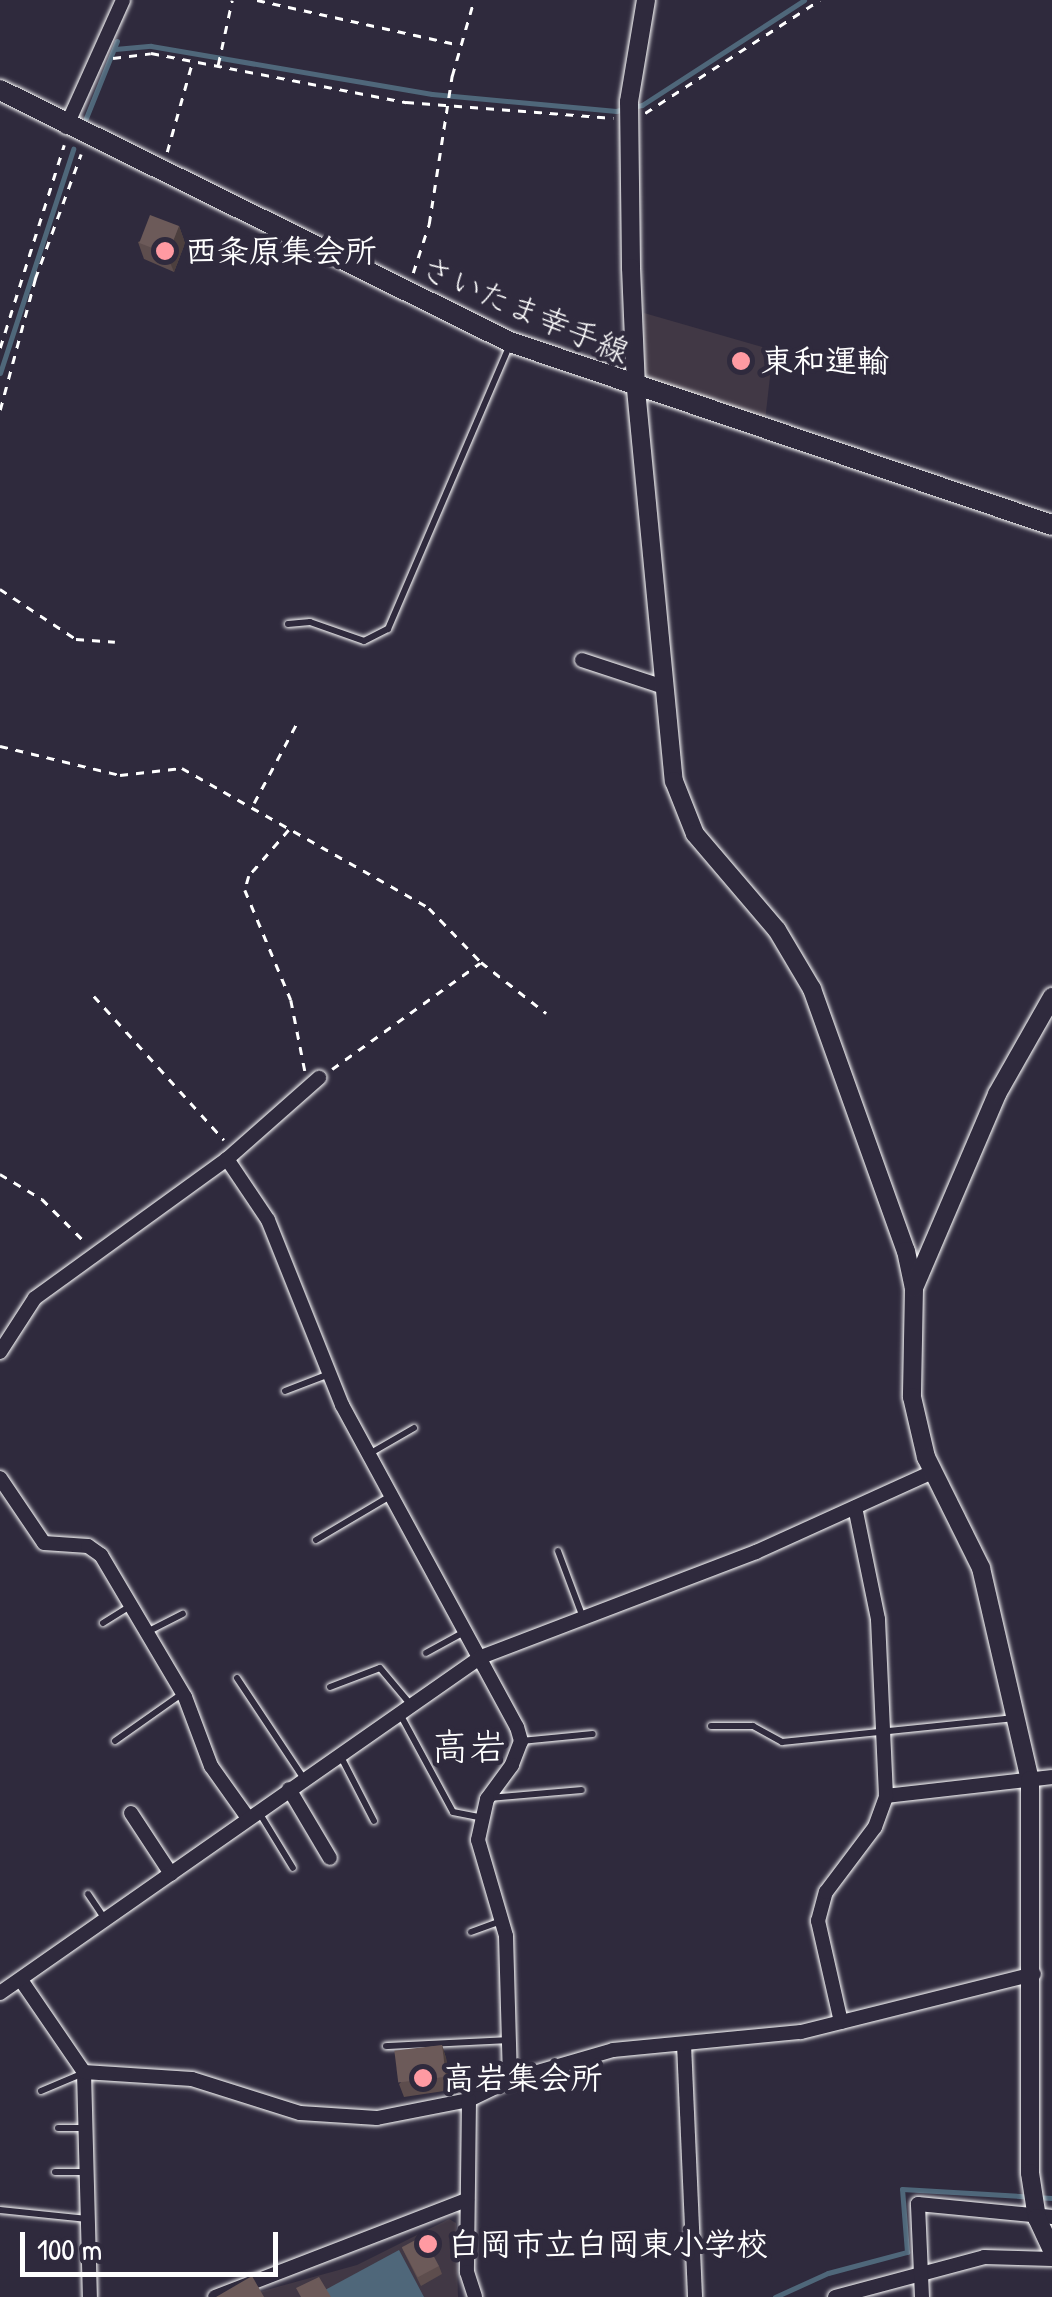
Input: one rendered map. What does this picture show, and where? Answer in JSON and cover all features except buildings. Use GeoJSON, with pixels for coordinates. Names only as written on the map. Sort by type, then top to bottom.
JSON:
{"type":"FeatureCollection","features":[{"type":"Feature","properties":{"kind":"main road","name":"さいたま幸手線"},"geometry":{"type":"LineString","coordinates":[[0,90],[68,128],[510,342],[636,389],[1052,525]]}},
{"type":"Feature","properties":{"kind":"street"},"geometry":{"type":"LineString","coordinates":[[68,128],[123,0]]}},
{"type":"Feature","properties":{"kind":"street"},"geometry":{"type":"LineString","coordinates":[[646,0],[629,119],[636,389],[674,781],[695,834],[777,930],[812,989],[914,1288],[912,1397],[932,1472],[981,1568],[1030,1780],[1034,1974],[1030,2174],[1052,2250]]}},
{"type":"Feature","properties":{"kind":"street"},"geometry":{"type":"LineString","coordinates":[[582,660],[664,687]]}},
{"type":"Feature","properties":{"kind":"street"},"geometry":{"type":"LineString","coordinates":[[914,1288],[997,1094],[1052,997]]}},
{"type":"Feature","properties":{"kind":"street"},"geometry":{"type":"LineString","coordinates":[[0,1352],[35,1298],[231,1155],[314,1083]]}},
{"type":"Feature","properties":{"kind":"street"},"geometry":{"type":"LineString","coordinates":[[231,1155],[268,1220],[328,1374],[466,1630],[520,1740],[512,1765],[479,1818],[478,1840],[502,1921],[510,2080]]}},
{"type":"Feature","properties":{"kind":"street"},"geometry":{"type":"LineString","coordinates":[[0,1994],[23,1983],[253,1814],[480,1658],[756,1552],[932,1472]]}},
{"type":"Feature","properties":{"kind":"street"},"geometry":{"type":"LineString","coordinates":[[0,1478],[44,1543],[88,1546],[132,1605],[183,1693],[211,1766],[253,1814]]}},
{"type":"Feature","properties":{"kind":"street"},"geometry":{"type":"LineString","coordinates":[[841,2022],[818,1921],[826,1892],[875,1827],[886,1796],[878,1619],[855,1507]]}},
{"type":"Feature","properties":{"kind":"street"},"geometry":{"type":"LineString","coordinates":[[886,1796],[1052,1778]]}},
{"type":"Feature","properties":{"kind":"street"},"geometry":{"type":"LineString","coordinates":[[290,1789],[330,1858]]}},
{"type":"Feature","properties":{"kind":"street"},"geometry":{"type":"LineString","coordinates":[[131,1813],[171,1874]]}},
{"type":"Feature","properties":{"kind":"street"},"geometry":{"type":"LineString","coordinates":[[84,2072],[192,2079],[319,2114],[377,2118],[469,2100],[510,2080],[613,2050],[841,2022],[1034,1974]]}},
{"type":"Feature","properties":{"kind":"street"},"geometry":{"type":"LineString","coordinates":[[23,1983],[84,2072],[89,2128],[90,2297]]}},
{"type":"Feature","properties":{"kind":"street"},"geometry":{"type":"LineString","coordinates":[[684,2044],[695,2297]]}},
{"type":"Feature","properties":{"kind":"street"},"geometry":{"type":"LineString","coordinates":[[469,2100],[467,2272],[475,2297]]}},
{"type":"Feature","properties":{"kind":"street"},"geometry":{"type":"LineString","coordinates":[[215,2297],[467,2200]]}},
{"type":"Feature","properties":{"kind":"street"},"geometry":{"type":"LineString","coordinates":[[922,2297],[918,2204],[1044,2217]]}},
{"type":"Feature","properties":{"kind":"street"},"geometry":{"type":"LineString","coordinates":[[836,2297],[923,2270],[984,2257],[1052,2260]]}},
{"type":"Feature","properties":{"kind":"lane"},"geometry":{"type":"LineString","coordinates":[[288,624],[310,622],[364,641],[388,629],[510,342]]}},
{"type":"Feature","properties":{"kind":"lane"},"geometry":{"type":"LineString","coordinates":[[284,1390],[328,1374]]}},
{"type":"Feature","properties":{"kind":"lane"},"geometry":{"type":"LineString","coordinates":[[369,1454],[414,1428]]}},
{"type":"Feature","properties":{"kind":"lane"},"geometry":{"type":"LineString","coordinates":[[316,1540],[392,1495]]}},
{"type":"Feature","properties":{"kind":"lane"},"geometry":{"type":"LineString","coordinates":[[558,1550],[582,1616]]}},
{"type":"Feature","properties":{"kind":"lane"},"geometry":{"type":"LineString","coordinates":[[103,1623],[132,1605]]}},
{"type":"Feature","properties":{"kind":"lane"},"geometry":{"type":"LineString","coordinates":[[148,1632],[184,1614]]}},
{"type":"Feature","properties":{"kind":"lane"},"geometry":{"type":"LineString","coordinates":[[426,1654],[466,1630]]}},
{"type":"Feature","properties":{"kind":"lane"},"geometry":{"type":"LineString","coordinates":[[330,1687],[380,1668],[405,1709],[453,1812],[479,1818]]}},
{"type":"Feature","properties":{"kind":"lane"},"geometry":{"type":"LineString","coordinates":[[237,1678],[304,1779]]}},
{"type":"Feature","properties":{"kind":"lane"},"geometry":{"type":"LineString","coordinates":[[116,1741],[183,1693]]}},
{"type":"Feature","properties":{"kind":"lane"},"geometry":{"type":"LineString","coordinates":[[710,1726],[753,1726],[782,1742],[1016,1718]]}},
{"type":"Feature","properties":{"kind":"lane"},"geometry":{"type":"LineString","coordinates":[[520,1740],[592,1734]]}},
{"type":"Feature","properties":{"kind":"lane"},"geometry":{"type":"LineString","coordinates":[[340,1754],[374,1821]]}},
{"type":"Feature","properties":{"kind":"lane"},"geometry":{"type":"LineString","coordinates":[[488,1798],[582,1790]]}},
{"type":"Feature","properties":{"kind":"lane"},"geometry":{"type":"LineString","coordinates":[[253,1814],[293,1868]]}},
{"type":"Feature","properties":{"kind":"lane"},"geometry":{"type":"LineString","coordinates":[[88,1894],[106,1921]]}},
{"type":"Feature","properties":{"kind":"lane"},"geometry":{"type":"LineString","coordinates":[[471,1932],[502,1921]]}},
{"type":"Feature","properties":{"kind":"lane"},"geometry":{"type":"LineString","coordinates":[[386,2046],[507,2040]]}},
{"type":"Feature","properties":{"kind":"lane"},"geometry":{"type":"LineString","coordinates":[[41,2090],[84,2072]]}},
{"type":"Feature","properties":{"kind":"lane"},"geometry":{"type":"LineString","coordinates":[[58,2128],[89,2128]]}},
{"type":"Feature","properties":{"kind":"lane"},"geometry":{"type":"LineString","coordinates":[[55,2172],[89,2172]]}},
{"type":"Feature","properties":{"kind":"lane"},"geometry":{"type":"LineString","coordinates":[[0,2210],[89,2218]]}},
{"type":"Feature","properties":{"kind":"path"},"geometry":{"type":"LineString","coordinates":[[218,67],[232,0]]}},
{"type":"Feature","properties":{"kind":"path"},"geometry":{"type":"LineString","coordinates":[[257,0],[461,45]]}},
{"type":"Feature","properties":{"kind":"path"},"geometry":{"type":"LineString","coordinates":[[405,293],[429,224],[447,106],[474,0]]}},
{"type":"Feature","properties":{"kind":"path"},"geometry":{"type":"LineString","coordinates":[[102,53],[120,60],[151,53],[447,106],[629,119],[820,0]]}},
{"type":"Feature","properties":{"kind":"path"},"geometry":{"type":"LineString","coordinates":[[160,173],[192,62]]}},
{"type":"Feature","properties":{"kind":"path"},"geometry":{"type":"LineString","coordinates":[[0,348],[68,128]]}},
{"type":"Feature","properties":{"kind":"path"},"geometry":{"type":"LineString","coordinates":[[0,410],[35,279],[84,148]]}},
{"type":"Feature","properties":{"kind":"path"},"geometry":{"type":"LineString","coordinates":[[0,589],[76,639],[114,642]]}},
{"type":"Feature","properties":{"kind":"path"},"geometry":{"type":"LineString","coordinates":[[252,806],[298,721]]}},
{"type":"Feature","properties":{"kind":"path"},"geometry":{"type":"LineString","coordinates":[[0,746],[120,774],[177,766],[429,908],[481,962],[546,1013]]}},
{"type":"Feature","properties":{"kind":"path"},"geometry":{"type":"LineString","coordinates":[[290,829],[249,876],[246,890],[291,1000],[314,1083],[481,962]]}},
{"type":"Feature","properties":{"kind":"path"},"geometry":{"type":"LineString","coordinates":[[94,996],[231,1155]]}},
{"type":"Feature","properties":{"kind":"path"},"geometry":{"type":"LineString","coordinates":[[0,1174],[42,1198],[94,1253]]}},
{"type":"Feature","properties":{"kind":"shaded area"},"geometry":{"type":"Polygon","coordinates":[[[644,313],[773,350],[765,421],[659,387],[645,373],[644,313]]]}},
{"type":"Feature","properties":{"kind":"shaded area","name":"白岡市立白岡東小学校"},"geometry":{"type":"Polygon","coordinates":[[[449,2219],[456,2223],[458,2297],[241,2297],[357,2265],[449,2219]]]}},
{"type":"Feature","properties":{"kind":"water"},"geometry":{"type":"Polygon","coordinates":[[[399,2250],[424,2297],[329,2297],[325,2290],[399,2250]]]}},
{"type":"Feature","properties":{"kind":"waterway"},"geometry":{"type":"LineString","coordinates":[[115,49],[151,46],[432,94],[616,111],[642,105],[804,0]]}},
{"type":"Feature","properties":{"kind":"waterway"},"geometry":{"type":"LineString","coordinates":[[86,118],[117,41]]}},
{"type":"Feature","properties":{"kind":"waterway"},"geometry":{"type":"LineString","coordinates":[[0,373],[73,149]]}},
{"type":"Feature","properties":{"kind":"waterway"},"geometry":{"type":"LineString","coordinates":[[775,2297],[828,2273],[907,2252],[902,2189],[1052,2198]]}},
{"type":"Feature","properties":{"kind":"place","name":"西粂原集会所"},"geometry":{"type":"Point","coordinates":[165,251]}},
{"type":"Feature","properties":{"kind":"place","name":"東和運輸"},"geometry":{"type":"Point","coordinates":[741,361]}},
{"type":"Feature","properties":{"kind":"place","name":"高岩集会所"},"geometry":{"type":"Point","coordinates":[423,2078]}},
{"type":"Feature","properties":{"kind":"place","name":"白岡市立白岡東小学校"},"geometry":{"type":"Point","coordinates":[428,2244]}},
{"type":"Feature","properties":{"kind":"district","name":"高岩"},"geometry":{"type":"Point","coordinates":[469,1747]}}]}
